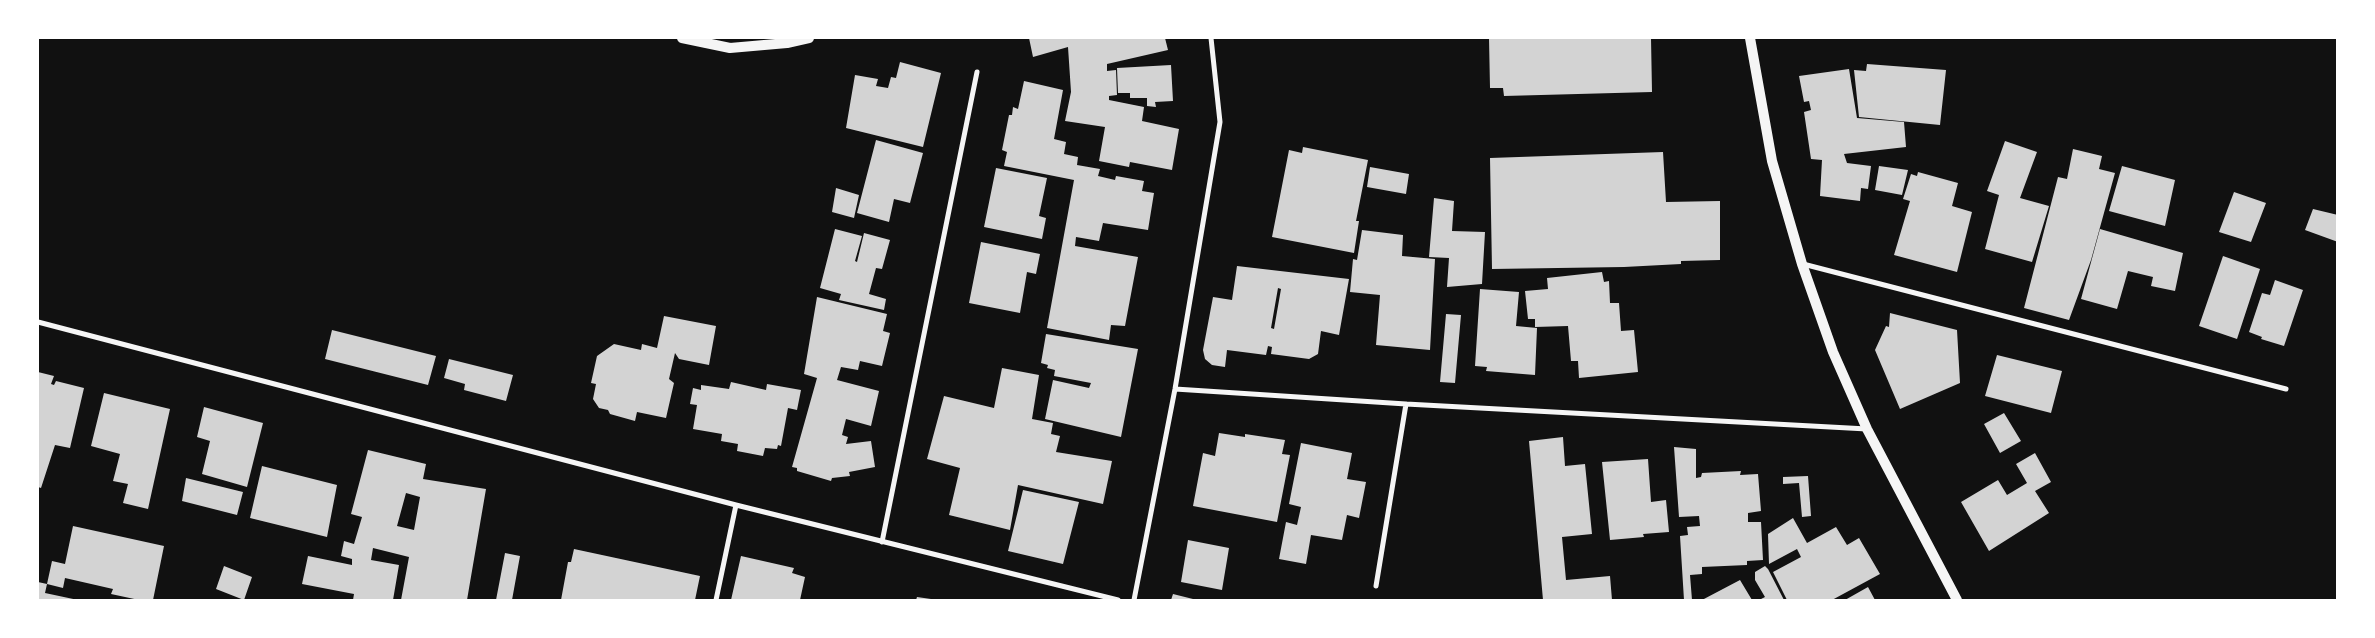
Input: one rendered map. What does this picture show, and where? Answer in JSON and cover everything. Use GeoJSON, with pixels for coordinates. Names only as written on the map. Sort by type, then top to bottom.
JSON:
{"type":"FeatureCollection","features":[{"type":"Feature","properties":{"kind":"main road"},"geometry":{"type":"LineString","coordinates":[[682,38],[730,48],[787,43],[809,38]]}},
{"type":"Feature","properties":{"kind":"main road"},"geometry":{"type":"LineString","coordinates":[[1750,38],[1772,161],[1802,264],[1833,352],[1867,428],[1957,600]]}},
{"type":"Feature","properties":{"kind":"street"},"geometry":{"type":"LineString","coordinates":[[1134,600],[1175,389],[1220,122],[1211,38]]}},
{"type":"Feature","properties":{"kind":"street"},"geometry":{"type":"LineString","coordinates":[[882,542],[977,72]]}},
{"type":"Feature","properties":{"kind":"street"},"geometry":{"type":"LineString","coordinates":[[1802,264],[2286,389]]}},
{"type":"Feature","properties":{"kind":"street"},"geometry":{"type":"LineString","coordinates":[[38,322],[736,505],[1118,600]]}},
{"type":"Feature","properties":{"kind":"street"},"geometry":{"type":"LineString","coordinates":[[1175,389],[1406,404],[1867,428]]}},
{"type":"Feature","properties":{"kind":"street"},"geometry":{"type":"LineString","coordinates":[[1376,586],[1406,404]]}},
{"type":"Feature","properties":{"kind":"street"},"geometry":{"type":"LineString","coordinates":[[716,600],[736,505]]}},
{"type":"Feature","properties":{"kind":"building"},"geometry":{"type":"Polygon","coordinates":[[[1029,38],[1165,38],[1168,50],[1107,64],[1107,71],[1116,70],[1117,95],[1109,96],[1109,100],[1144,107],[1142,121],[1179,129],[1172,170],[1130,162],[1129,167],[1099,161],[1105,127],[1065,121],[1071,92],[1068,47],[1033,57],[1029,38]]]}},
{"type":"Feature","properties":{"kind":"building"},"geometry":{"type":"Polygon","coordinates":[[[1489,38],[1651,38],[1652,92],[1504,96],[1503,88],[1490,88],[1489,38]]]}},
{"type":"Feature","properties":{"kind":"building"},"geometry":{"type":"Polygon","coordinates":[[[900,62],[941,73],[923,147],[846,128],[855,75],[878,79],[876,86],[888,88],[891,77],[896,78],[900,62]]]}},
{"type":"Feature","properties":{"kind":"building"},"geometry":{"type":"Polygon","coordinates":[[[1867,64],[1946,70],[1940,125],[1859,117],[1854,70],[1866,71],[1867,64]]]}},
{"type":"Feature","properties":{"kind":"building"},"geometry":{"type":"Polygon","coordinates":[[[1171,65],[1173,101],[1155,102],[1156,107],[1147,106],[1147,98],[1130,98],[1130,93],[1118,93],[1117,68],[1171,65]]]}},
{"type":"Feature","properties":{"kind":"building"},"geometry":{"type":"Polygon","coordinates":[[[1849,69],[1857,118],[1904,122],[1906,147],[1844,154],[1847,163],[1871,166],[1868,189],[1861,188],[1860,201],[1820,196],[1822,160],[1811,159],[1804,112],[1811,110],[1809,101],[1804,102],[1799,76],[1849,69]]]}},
{"type":"Feature","properties":{"kind":"building"},"geometry":{"type":"Polygon","coordinates":[[[1024,81],[1063,90],[1054,139],[1066,142],[1064,154],[1078,157],[1077,165],[1100,169],[1098,176],[1115,180],[1116,176],[1144,181],[1142,191],[1154,193],[1148,230],[1103,223],[1099,241],[1076,237],[1075,246],[1138,257],[1125,326],[1111,325],[1109,340],[1047,328],[1074,180],[1004,166],[1007,152],[1002,150],[1009,115],[1012,115],[1013,107],[1018,109],[1024,81]]]}},
{"type":"Feature","properties":{"kind":"building"},"geometry":{"type":"Polygon","coordinates":[[[876,140],[923,153],[910,203],[894,199],[889,222],[857,213],[876,140]]]}},
{"type":"Feature","properties":{"kind":"building"},"geometry":{"type":"Polygon","coordinates":[[[2005,141],[2037,152],[2020,198],[2049,206],[2032,262],[1985,249],[1999,195],[1987,191],[2005,141]]]}},
{"type":"Feature","properties":{"kind":"building"},"geometry":{"type":"Polygon","coordinates":[[[1303,147],[1368,160],[1356,221],[1359,221],[1354,253],[1272,237],[1289,150],[1302,153],[1303,147]]]}},
{"type":"Feature","properties":{"kind":"building"},"geometry":{"type":"Polygon","coordinates":[[[2073,149],[2102,156],[2099,169],[2115,173],[2091,260],[2069,320],[2024,308],[2058,177],[2067,179],[2073,149]]]}},
{"type":"Feature","properties":{"kind":"building"},"geometry":{"type":"Polygon","coordinates":[[[1663,152],[1666,202],[1720,201],[1720,260],[1681,261],[1681,264],[1624,267],[1492,269],[1490,158],[1663,152]]]}},
{"type":"Feature","properties":{"kind":"building"},"geometry":{"type":"Polygon","coordinates":[[[1879,166],[1908,170],[1902,195],[1875,190],[1879,166]]]}},
{"type":"Feature","properties":{"kind":"building"},"geometry":{"type":"Polygon","coordinates":[[[2122,166],[2175,180],[2165,226],[2109,211],[2122,166]]]}},
{"type":"Feature","properties":{"kind":"building"},"geometry":{"type":"Polygon","coordinates":[[[1370,167],[1409,174],[1406,194],[1367,187],[1370,167]]]}},
{"type":"Feature","properties":{"kind":"building"},"geometry":{"type":"Polygon","coordinates":[[[996,168],[1047,178],[1039,216],[1046,218],[1042,239],[984,227],[996,168]]]}},
{"type":"Feature","properties":{"kind":"building"},"geometry":{"type":"Polygon","coordinates":[[[1918,172],[1958,183],[1952,206],[1972,212],[1957,272],[1894,255],[1910,201],[1903,199],[1911,174],[1917,176],[1918,172]]]}},
{"type":"Feature","properties":{"kind":"building"},"geometry":{"type":"Polygon","coordinates":[[[836,188],[859,195],[854,218],[832,212],[836,188]]]}},
{"type":"Feature","properties":{"kind":"building"},"geometry":{"type":"Polygon","coordinates":[[[2234,192],[2266,203],[2251,242],[2219,232],[2234,192]]]}},
{"type":"Feature","properties":{"kind":"building"},"geometry":{"type":"Polygon","coordinates":[[[1434,198],[1454,201],[1452,231],[1485,232],[1482,284],[1447,287],[1449,258],[1429,257],[1434,198]]]}},
{"type":"Feature","properties":{"kind":"building"},"geometry":{"type":"Polygon","coordinates":[[[2313,209],[2338,215],[2338,242],[2305,230],[2313,209]]]}},
{"type":"Feature","properties":{"kind":"building"},"geometry":{"type":"Polygon","coordinates":[[[835,229],[862,236],[855,261],[857,262],[864,233],[890,240],[882,269],[876,268],[869,294],[886,299],[884,310],[839,300],[841,294],[820,288],[835,229]]]}},
{"type":"Feature","properties":{"kind":"building"},"geometry":{"type":"Polygon","coordinates":[[[2100,229],[2183,253],[2175,291],[2151,286],[2153,277],[2128,271],[2117,309],[2081,299],[2100,229]]]}},
{"type":"Feature","properties":{"kind":"building"},"geometry":{"type":"Polygon","coordinates":[[[1362,230],[1403,235],[1402,256],[1435,259],[1430,350],[1376,345],[1380,295],[1350,292],[1353,259],[1357,260],[1362,230]]]}},
{"type":"Feature","properties":{"kind":"building"},"geometry":{"type":"Polygon","coordinates":[[[981,242],[1040,254],[1036,274],[1027,272],[1020,313],[969,303],[981,242]]]}},
{"type":"Feature","properties":{"kind":"building"},"geometry":{"type":"Polygon","coordinates":[[[2223,256],[2260,269],[2237,339],[2199,326],[2223,256]]]}},
{"type":"Feature","properties":{"kind":"building"},"geometry":{"type":"Polygon","coordinates":[[[1237,266],[1349,279],[1339,335],[1321,331],[1318,354],[1309,359],[1271,354],[1272,347],[1268,346],[1266,355],[1227,350],[1225,367],[1212,365],[1205,359],[1203,350],[1213,297],[1232,300],[1237,266]],[[1278,288],[1271,328],[1274,329],[1281,289],[1278,288]]]}},
{"type":"Feature","properties":{"kind":"building"},"geometry":{"type":"Polygon","coordinates":[[[1602,272],[1604,282],[1609,281],[1610,303],[1619,303],[1621,331],[1634,330],[1638,372],[1579,378],[1578,361],[1571,361],[1568,326],[1535,327],[1535,319],[1528,319],[1525,291],[1548,289],[1547,278],[1602,272]]]}},
{"type":"Feature","properties":{"kind":"building"},"geometry":{"type":"Polygon","coordinates":[[[2275,280],[2303,290],[2284,346],[2261,339],[2262,337],[2249,332],[2262,293],[2270,295],[2275,280]]]}},
{"type":"Feature","properties":{"kind":"building"},"geometry":{"type":"Polygon","coordinates":[[[1480,289],[1519,292],[1516,326],[1537,328],[1535,375],[1486,371],[1487,367],[1475,366],[1480,289]]]}},
{"type":"Feature","properties":{"kind":"building"},"geometry":{"type":"Polygon","coordinates":[[[817,297],[887,314],[883,331],[890,333],[882,366],[860,361],[858,370],[841,367],[837,380],[879,391],[871,426],[846,419],[842,435],[848,437],[846,444],[871,441],[875,467],[849,472],[850,476],[832,478],[831,481],[797,471],[797,468],[792,467],[817,378],[804,374],[817,297]]]}},
{"type":"Feature","properties":{"kind":"building"},"geometry":{"type":"Polygon","coordinates":[[[1890,313],[1957,330],[1960,383],[1900,409],[1875,350],[1886,326],[1889,327],[1890,313]]]}},
{"type":"Feature","properties":{"kind":"building"},"geometry":{"type":"Polygon","coordinates":[[[1446,314],[1461,315],[1455,383],[1440,382],[1446,314]]]}},
{"type":"Feature","properties":{"kind":"building"},"geometry":{"type":"Polygon","coordinates":[[[664,316],[716,326],[709,365],[679,359],[675,353],[669,379],[674,383],[666,418],[637,412],[635,421],[610,414],[608,410],[599,408],[593,399],[596,384],[591,383],[597,356],[614,344],[641,350],[642,344],[657,348],[664,316]]]}},
{"type":"Feature","properties":{"kind":"building"},"geometry":{"type":"Polygon","coordinates":[[[332,330],[436,356],[428,385],[325,359],[332,330]]]}},
{"type":"Feature","properties":{"kind":"building"},"geometry":{"type":"Polygon","coordinates":[[[1046,334],[1138,349],[1121,437],[1045,419],[1053,380],[1089,388],[1091,383],[1054,376],[1055,370],[1047,368],[1048,365],[1041,363],[1046,334]]]}},
{"type":"Feature","properties":{"kind":"building"},"geometry":{"type":"Polygon","coordinates":[[[1997,355],[2062,371],[2051,413],[1985,396],[1997,355]]]}},
{"type":"Feature","properties":{"kind":"building"},"geometry":{"type":"Polygon","coordinates":[[[449,359],[513,375],[506,401],[464,390],[465,384],[444,378],[449,359]]]}},
{"type":"Feature","properties":{"kind":"building"},"geometry":{"type":"Polygon","coordinates":[[[1002,368],[1039,375],[1032,419],[1053,423],[1051,434],[1060,436],[1056,452],[1112,461],[1103,504],[1018,485],[1010,530],[949,515],[960,468],[927,459],[944,396],[994,408],[1002,368]]]}},
{"type":"Feature","properties":{"kind":"building"},"geometry":{"type":"Polygon","coordinates":[[[38,372],[54,376],[51,384],[54,385],[56,381],[84,388],[70,448],[55,445],[41,488],[38,487],[38,372]]]}},
{"type":"Feature","properties":{"kind":"building"},"geometry":{"type":"Polygon","coordinates":[[[731,382],[766,390],[767,384],[801,390],[797,410],[788,408],[781,446],[778,445],[777,449],[765,448],[763,456],[737,451],[738,444],[721,441],[722,434],[693,429],[697,405],[690,404],[693,388],[701,390],[701,385],[729,389],[731,382]]]}},
{"type":"Feature","properties":{"kind":"building"},"geometry":{"type":"Polygon","coordinates":[[[104,393],[170,409],[148,509],[123,503],[128,484],[113,481],[120,454],[91,446],[104,393]]]}},
{"type":"Feature","properties":{"kind":"building"},"geometry":{"type":"Polygon","coordinates":[[[204,407],[263,423],[247,487],[202,474],[210,441],[197,437],[204,407]]]}},
{"type":"Feature","properties":{"kind":"building"},"geometry":{"type":"Polygon","coordinates":[[[2004,413],[2021,441],[2000,453],[1984,424],[2004,413]]]}},
{"type":"Feature","properties":{"kind":"building"},"geometry":{"type":"Polygon","coordinates":[[[1219,433],[1245,437],[1245,434],[1285,440],[1282,454],[1290,455],[1277,522],[1193,506],[1203,453],[1215,456],[1219,433]]]}},
{"type":"Feature","properties":{"kind":"building"},"geometry":{"type":"Polygon","coordinates":[[[1563,437],[1565,466],[1585,464],[1592,534],[1562,537],[1566,580],[1610,576],[1612,600],[1543,600],[1529,441],[1563,437]]]}},
{"type":"Feature","properties":{"kind":"building"},"geometry":{"type":"Polygon","coordinates":[[[1301,443],[1352,453],[1347,479],[1366,482],[1359,518],[1347,515],[1342,540],[1311,535],[1306,564],[1279,559],[1286,522],[1297,525],[1301,507],[1289,504],[1301,443]]]}},
{"type":"Feature","properties":{"kind":"building"},"geometry":{"type":"Polygon","coordinates":[[[1674,447],[1696,449],[1696,478],[1701,477],[1702,473],[1741,471],[1740,475],[1758,474],[1761,511],[1748,513],[1748,522],[1761,522],[1763,560],[1747,561],[1747,565],[1702,567],[1702,574],[1690,575],[1692,600],[1684,600],[1680,536],[1688,535],[1687,527],[1700,526],[1699,516],[1679,517],[1674,447]]]}},
{"type":"Feature","properties":{"kind":"building"},"geometry":{"type":"Polygon","coordinates":[[[368,450],[426,464],[423,479],[486,489],[467,600],[401,600],[409,557],[373,548],[371,560],[399,565],[393,600],[353,600],[354,594],[302,584],[308,556],[352,565],[352,559],[341,556],[344,541],[354,544],[362,517],[351,514],[368,450]],[[406,493],[397,526],[414,530],[420,497],[406,493]]]}},
{"type":"Feature","properties":{"kind":"building"},"geometry":{"type":"Polygon","coordinates":[[[2035,453],[2051,482],[2035,491],[2049,513],[1989,551],[1961,502],[1998,480],[2007,495],[2027,483],[2016,464],[2035,453]]]}},
{"type":"Feature","properties":{"kind":"building"},"geometry":{"type":"Polygon","coordinates":[[[1648,459],[1651,502],[1666,500],[1669,532],[1643,534],[1644,537],[1610,540],[1602,462],[1648,459]]]}},
{"type":"Feature","properties":{"kind":"building"},"geometry":{"type":"Polygon","coordinates":[[[262,466],[337,485],[327,537],[250,518],[262,466]]]}},
{"type":"Feature","properties":{"kind":"building"},"geometry":{"type":"Polygon","coordinates":[[[1808,476],[1811,516],[1802,517],[1799,483],[1783,484],[1783,477],[1808,476]]]}},
{"type":"Feature","properties":{"kind":"building"},"geometry":{"type":"Polygon","coordinates":[[[186,478],[243,492],[237,515],[182,501],[186,478]]]}},
{"type":"Feature","properties":{"kind":"building"},"geometry":{"type":"Polygon","coordinates":[[[1023,490],[1079,502],[1063,564],[1008,551],[1023,490]]]}},
{"type":"Feature","properties":{"kind":"building"},"geometry":{"type":"Polygon","coordinates":[[[1793,518],[1807,543],[1836,527],[1847,545],[1859,538],[1880,574],[1832,600],[1787,600],[1773,572],[1801,557],[1797,549],[1769,564],[1768,534],[1793,518]]]}},
{"type":"Feature","properties":{"kind":"building"},"geometry":{"type":"Polygon","coordinates":[[[73,526],[164,546],[153,600],[139,600],[111,594],[113,589],[65,578],[63,588],[47,584],[52,561],[65,564],[73,526]]]}},
{"type":"Feature","properties":{"kind":"building"},"geometry":{"type":"Polygon","coordinates":[[[1188,540],[1229,548],[1222,590],[1181,582],[1188,540]]]}},
{"type":"Feature","properties":{"kind":"building"},"geometry":{"type":"Polygon","coordinates":[[[574,549],[700,576],[695,600],[561,600],[568,562],[571,562],[574,549]]]}},
{"type":"Feature","properties":{"kind":"building"},"geometry":{"type":"Polygon","coordinates":[[[505,553],[520,556],[512,600],[496,600],[505,553]]]}},
{"type":"Feature","properties":{"kind":"building"},"geometry":{"type":"Polygon","coordinates":[[[741,556],[794,568],[792,573],[805,577],[800,600],[731,600],[741,556]]]}},
{"type":"Feature","properties":{"kind":"building"},"geometry":{"type":"Polygon","coordinates":[[[224,566],[252,577],[244,600],[216,589],[224,566]]]}},
{"type":"Feature","properties":{"kind":"building"},"geometry":{"type":"Polygon","coordinates":[[[1765,566],[1784,600],[1759,600],[1765,597],[1755,580],[1755,572],[1765,566]]]}},
{"type":"Feature","properties":{"kind":"building"},"geometry":{"type":"Polygon","coordinates":[[[1740,580],[1752,600],[1702,600],[1740,580]]]}},
{"type":"Feature","properties":{"kind":"building"},"geometry":{"type":"Polygon","coordinates":[[[38,582],[47,584],[45,593],[78,600],[38,600],[38,582]]]}},
{"type":"Feature","properties":{"kind":"building"},"geometry":{"type":"Polygon","coordinates":[[[1868,587],[1875,600],[1845,600],[1868,587]]]}},
{"type":"Feature","properties":{"kind":"building"},"geometry":{"type":"Polygon","coordinates":[[[1173,594],[1197,600],[1171,600],[1173,594]]]}},
{"type":"Feature","properties":{"kind":"building"},"geometry":{"type":"Polygon","coordinates":[[[917,597],[931,599],[931,600],[916,600],[917,597]]]}}]}
